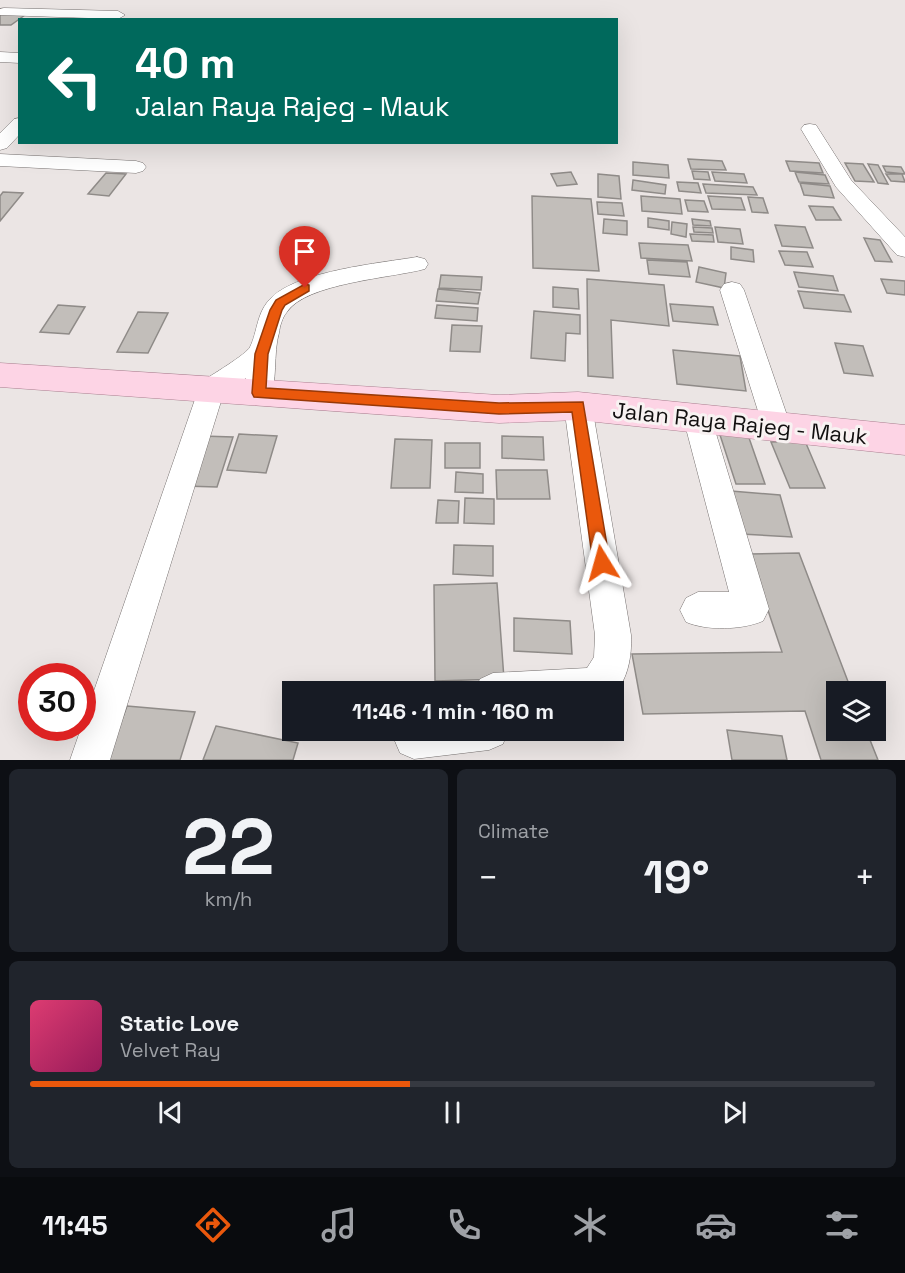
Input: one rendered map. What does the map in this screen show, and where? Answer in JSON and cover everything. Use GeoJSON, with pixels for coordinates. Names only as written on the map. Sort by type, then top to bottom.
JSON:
{"type":"FeatureCollection","features":[{"type":"Feature","properties":{"kind":"main road","name":"Jalan Raya Rajeg - Mauk"},"geometry":{"type":"LineString","coordinates":[[0,375],[499,409],[578,406],[905,440]]}},
{"type":"Feature","properties":{"kind":"street"},"geometry":{"type":"LineString","coordinates":[[4,12],[119,14]]}},
{"type":"Feature","properties":{"kind":"street"},"geometry":{"type":"LineString","coordinates":[[0,57],[18,58]]}},
{"type":"Feature","properties":{"kind":"street"},"geometry":{"type":"LineString","coordinates":[[0,144],[16,116]]}},
{"type":"Feature","properties":{"kind":"street"},"geometry":{"type":"LineString","coordinates":[[810,129],[843,183],[905,250]]}},
{"type":"Feature","properties":{"kind":"street"},"geometry":{"type":"LineString","coordinates":[[0,160],[136,167]]}},
{"type":"Feature","properties":{"kind":"street"},"geometry":{"type":"LineString","coordinates":[[259,393],[261,354],[276,310],[286,298],[305,288],[334,280],[417,264]]}},
{"type":"Feature","properties":{"kind":"street"},"geometry":{"type":"LineString","coordinates":[[732,290],[777,427]]}},
{"type":"Feature","properties":{"kind":"street"},"geometry":{"type":"LineString","coordinates":[[90,760],[211,389],[261,354]]}},
{"type":"Feature","properties":{"kind":"street"},"geometry":{"type":"LineString","coordinates":[[578,406],[613,635],[611,665],[601,681]]}},
{"type":"Feature","properties":{"kind":"street"},"geometry":{"type":"LineString","coordinates":[[697,417],[751,609],[698,610]]}},
{"type":"Feature","properties":{"kind":"building"},"geometry":{"type":"Polygon","coordinates":[[[0,14],[25,15],[11,25],[0,25],[0,14]]]}},
{"type":"Feature","properties":{"kind":"building"},"geometry":{"type":"Polygon","coordinates":[[[688,159],[722,161],[726,170],[691,169],[688,159]]]}},
{"type":"Feature","properties":{"kind":"building"},"geometry":{"type":"Polygon","coordinates":[[[786,161],[819,163],[823,173],[790,171],[786,161]]]}},
{"type":"Feature","properties":{"kind":"building"},"geometry":{"type":"Polygon","coordinates":[[[633,162],[668,165],[669,178],[633,175],[633,162]]]}},
{"type":"Feature","properties":{"kind":"building"},"geometry":{"type":"Polygon","coordinates":[[[845,163],[863,164],[874,182],[855,181],[845,163]]]}},
{"type":"Feature","properties":{"kind":"building"},"geometry":{"type":"Polygon","coordinates":[[[868,164],[878,165],[888,184],[878,183],[868,164]]]}},
{"type":"Feature","properties":{"kind":"building"},"geometry":{"type":"Polygon","coordinates":[[[883,166],[901,167],[905,174],[886,172],[883,166]]]}},
{"type":"Feature","properties":{"kind":"building"},"geometry":{"type":"Polygon","coordinates":[[[692,171],[708,172],[710,180],[694,179],[692,171]]]}},
{"type":"Feature","properties":{"kind":"building"},"geometry":{"type":"Polygon","coordinates":[[[571,172],[577,184],[557,186],[551,174],[571,172]]]}},
{"type":"Feature","properties":{"kind":"building"},"geometry":{"type":"Polygon","coordinates":[[[712,172],[744,174],[747,183],[715,181],[712,172]]]}},
{"type":"Feature","properties":{"kind":"building"},"geometry":{"type":"Polygon","coordinates":[[[795,172],[825,175],[829,184],[799,182],[795,172]]]}},
{"type":"Feature","properties":{"kind":"building"},"geometry":{"type":"Polygon","coordinates":[[[106,173],[126,174],[109,196],[88,194],[106,173]]]}},
{"type":"Feature","properties":{"kind":"building"},"geometry":{"type":"Polygon","coordinates":[[[598,174],[619,176],[621,199],[598,197],[598,174]]]}},
{"type":"Feature","properties":{"kind":"building"},"geometry":{"type":"Polygon","coordinates":[[[886,174],[902,174],[905,182],[891,181],[886,174]]]}},
{"type":"Feature","properties":{"kind":"building"},"geometry":{"type":"Polygon","coordinates":[[[633,180],[666,185],[665,194],[632,190],[633,180]]]}},
{"type":"Feature","properties":{"kind":"building"},"geometry":{"type":"Polygon","coordinates":[[[677,182],[698,183],[701,193],[679,191],[677,182]]]}},
{"type":"Feature","properties":{"kind":"building"},"geometry":{"type":"Polygon","coordinates":[[[800,183],[830,186],[834,198],[804,195],[800,183]]]}},
{"type":"Feature","properties":{"kind":"building"},"geometry":{"type":"Polygon","coordinates":[[[703,184],[753,187],[757,195],[706,193],[703,184]]]}},
{"type":"Feature","properties":{"kind":"building"},"geometry":{"type":"Polygon","coordinates":[[[3,192],[23,193],[0,221],[0,196],[3,192]]]}},
{"type":"Feature","properties":{"kind":"building"},"geometry":{"type":"Polygon","coordinates":[[[532,196],[591,199],[599,271],[533,268],[532,196]]]}},
{"type":"Feature","properties":{"kind":"building"},"geometry":{"type":"Polygon","coordinates":[[[641,196],[680,199],[682,214],[642,211],[641,196]]]}},
{"type":"Feature","properties":{"kind":"building"},"geometry":{"type":"Polygon","coordinates":[[[708,196],[741,198],[745,210],[712,209],[708,196]]]}},
{"type":"Feature","properties":{"kind":"building"},"geometry":{"type":"Polygon","coordinates":[[[748,197],[763,198],[768,213],[752,212],[748,197]]]}},
{"type":"Feature","properties":{"kind":"building"},"geometry":{"type":"Polygon","coordinates":[[[685,200],[704,201],[708,212],[688,211],[685,200]]]}},
{"type":"Feature","properties":{"kind":"building"},"geometry":{"type":"Polygon","coordinates":[[[597,202],[622,203],[624,216],[598,214],[597,202]]]}},
{"type":"Feature","properties":{"kind":"building"},"geometry":{"type":"Polygon","coordinates":[[[809,206],[833,207],[841,220],[816,220],[809,206]]]}},
{"type":"Feature","properties":{"kind":"building"},"geometry":{"type":"Polygon","coordinates":[[[648,218],[669,221],[669,230],[648,227],[648,218]]]}},
{"type":"Feature","properties":{"kind":"building"},"geometry":{"type":"Polygon","coordinates":[[[604,219],[627,221],[627,235],[603,233],[604,219]]]}},
{"type":"Feature","properties":{"kind":"building"},"geometry":{"type":"Polygon","coordinates":[[[692,219],[710,221],[711,226],[693,225],[692,219]]]}},
{"type":"Feature","properties":{"kind":"building"},"geometry":{"type":"Polygon","coordinates":[[[672,222],[687,224],[686,237],[671,234],[672,222]]]}},
{"type":"Feature","properties":{"kind":"building"},"geometry":{"type":"Polygon","coordinates":[[[775,225],[805,227],[813,248],[782,246],[775,225]]]}},
{"type":"Feature","properties":{"kind":"building"},"geometry":{"type":"Polygon","coordinates":[[[693,227],[712,228],[713,233],[694,232],[693,227]]]}},
{"type":"Feature","properties":{"kind":"building"},"geometry":{"type":"Polygon","coordinates":[[[715,227],[740,229],[743,244],[718,242],[715,227]]]}},
{"type":"Feature","properties":{"kind":"building"},"geometry":{"type":"Polygon","coordinates":[[[690,234],[713,235],[714,242],[692,241],[690,234]]]}},
{"type":"Feature","properties":{"kind":"building"},"geometry":{"type":"Polygon","coordinates":[[[864,238],[880,240],[892,262],[875,261],[864,238]]]}},
{"type":"Feature","properties":{"kind":"building"},"geometry":{"type":"Polygon","coordinates":[[[639,243],[688,245],[692,261],[641,258],[639,243]]]}},
{"type":"Feature","properties":{"kind":"building"},"geometry":{"type":"Polygon","coordinates":[[[731,247],[753,250],[754,262],[731,259],[731,247]]]}},
{"type":"Feature","properties":{"kind":"building"},"geometry":{"type":"Polygon","coordinates":[[[779,251],[807,252],[813,267],[785,265],[779,251]]]}},
{"type":"Feature","properties":{"kind":"building"},"geometry":{"type":"Polygon","coordinates":[[[647,260],[687,262],[690,277],[649,274],[647,260]]]}},
{"type":"Feature","properties":{"kind":"building"},"geometry":{"type":"Polygon","coordinates":[[[699,267],[726,273],[724,288],[696,282],[699,267]]]}},
{"type":"Feature","properties":{"kind":"building"},"geometry":{"type":"Polygon","coordinates":[[[794,272],[833,276],[838,291],[799,287],[794,272]]]}},
{"type":"Feature","properties":{"kind":"building"},"geometry":{"type":"Polygon","coordinates":[[[441,275],[482,277],[481,290],[439,288],[441,275]]]}},
{"type":"Feature","properties":{"kind":"building"},"geometry":{"type":"Polygon","coordinates":[[[587,279],[664,285],[669,326],[611,320],[613,378],[588,376],[587,279]]]}},
{"type":"Feature","properties":{"kind":"building"},"geometry":{"type":"Polygon","coordinates":[[[881,279],[905,281],[905,295],[887,293],[881,279]]]}},
{"type":"Feature","properties":{"kind":"building"},"geometry":{"type":"Polygon","coordinates":[[[553,287],[578,289],[579,309],[553,307],[553,287]]]}},
{"type":"Feature","properties":{"kind":"building"},"geometry":{"type":"Polygon","coordinates":[[[438,289],[480,293],[478,304],[436,301],[438,289]]]}},
{"type":"Feature","properties":{"kind":"building"},"geometry":{"type":"Polygon","coordinates":[[[798,291],[844,295],[851,312],[804,308],[798,291]]]}},
{"type":"Feature","properties":{"kind":"building"},"geometry":{"type":"Polygon","coordinates":[[[670,304],[713,307],[718,325],[673,321],[670,304]]]}},
{"type":"Feature","properties":{"kind":"building"},"geometry":{"type":"Polygon","coordinates":[[[58,305],[85,307],[69,334],[40,332],[58,305]]]}},
{"type":"Feature","properties":{"kind":"building"},"geometry":{"type":"Polygon","coordinates":[[[437,305],[478,308],[477,321],[435,318],[437,305]]]}},
{"type":"Feature","properties":{"kind":"building"},"geometry":{"type":"Polygon","coordinates":[[[534,311],[580,315],[580,334],[566,333],[565,361],[531,358],[534,311]]]}},
{"type":"Feature","properties":{"kind":"building"},"geometry":{"type":"Polygon","coordinates":[[[138,312],[168,313],[148,353],[117,352],[138,312]]]}},
{"type":"Feature","properties":{"kind":"building"},"geometry":{"type":"Polygon","coordinates":[[[452,325],[482,326],[480,352],[450,351],[452,325]]]}},
{"type":"Feature","properties":{"kind":"building"},"geometry":{"type":"Polygon","coordinates":[[[835,343],[863,346],[873,376],[844,373],[835,343]]]}},
{"type":"Feature","properties":{"kind":"building"},"geometry":{"type":"Polygon","coordinates":[[[673,350],[740,356],[746,391],[677,384],[673,350]]]}},
{"type":"Feature","properties":{"kind":"building"},"geometry":{"type":"Polygon","coordinates":[[[239,434],[277,436],[266,473],[227,470],[239,434]]]}},
{"type":"Feature","properties":{"kind":"building"},"geometry":{"type":"Polygon","coordinates":[[[720,435],[748,435],[765,484],[736,484],[720,435]]]}},
{"type":"Feature","properties":{"kind":"building"},"geometry":{"type":"Polygon","coordinates":[[[202,436],[233,437],[217,487],[184,486],[202,436]]]}},
{"type":"Feature","properties":{"kind":"building"},"geometry":{"type":"Polygon","coordinates":[[[502,436],[543,437],[544,460],[502,458],[502,436]]]}},
{"type":"Feature","properties":{"kind":"building"},"geometry":{"type":"Polygon","coordinates":[[[395,439],[432,440],[430,488],[391,488],[395,439]]]}},
{"type":"Feature","properties":{"kind":"building"},"geometry":{"type":"Polygon","coordinates":[[[805,441],[825,488],[790,488],[771,442],[805,441]]]}},
{"type":"Feature","properties":{"kind":"building"},"geometry":{"type":"Polygon","coordinates":[[[445,443],[480,443],[480,468],[445,468],[445,443]]]}},
{"type":"Feature","properties":{"kind":"building"},"geometry":{"type":"Polygon","coordinates":[[[496,470],[547,470],[550,499],[497,499],[496,470]]]}},
{"type":"Feature","properties":{"kind":"building"},"geometry":{"type":"Polygon","coordinates":[[[456,472],[483,474],[483,493],[455,492],[456,472]]]}},
{"type":"Feature","properties":{"kind":"building"},"geometry":{"type":"Polygon","coordinates":[[[731,491],[780,495],[792,537],[741,534],[731,491]]]}},
{"type":"Feature","properties":{"kind":"building"},"geometry":{"type":"Polygon","coordinates":[[[465,498],[494,499],[494,524],[464,523],[465,498]]]}},
{"type":"Feature","properties":{"kind":"building"},"geometry":{"type":"Polygon","coordinates":[[[438,500],[459,501],[458,523],[436,523],[438,500]]]}},
{"type":"Feature","properties":{"kind":"building"},"geometry":{"type":"Polygon","coordinates":[[[454,545],[493,546],[493,576],[453,574],[454,545]]]}},
{"type":"Feature","properties":{"kind":"building"},"geometry":{"type":"Polygon","coordinates":[[[799,553],[848,681],[826,681],[826,741],[870,741],[878,760],[821,760],[805,711],[643,714],[632,654],[782,652],[749,554],[799,553]]]}},
{"type":"Feature","properties":{"kind":"building"},"geometry":{"type":"Polygon","coordinates":[[[497,583],[504,679],[435,681],[434,585],[497,583]]]}},
{"type":"Feature","properties":{"kind":"building"},"geometry":{"type":"Polygon","coordinates":[[[514,618],[570,621],[572,654],[514,651],[514,618]]]}},
{"type":"Feature","properties":{"kind":"building"},"geometry":{"type":"Polygon","coordinates":[[[127,706],[195,712],[180,760],[107,760],[127,706]]]}},
{"type":"Feature","properties":{"kind":"building"},"geometry":{"type":"Polygon","coordinates":[[[216,726],[298,743],[293,760],[203,760],[216,726]]]}},
{"type":"Feature","properties":{"kind":"building"},"geometry":{"type":"Polygon","coordinates":[[[727,730],[782,736],[787,760],[732,760],[727,730]]]}},
{"type":"Feature","properties":{"kind":"route"},"geometry":{"type":"LineString","coordinates":[[305,288],[286,298],[276,310],[261,354],[259,393],[499,409],[578,406],[602,563]]}}]}
